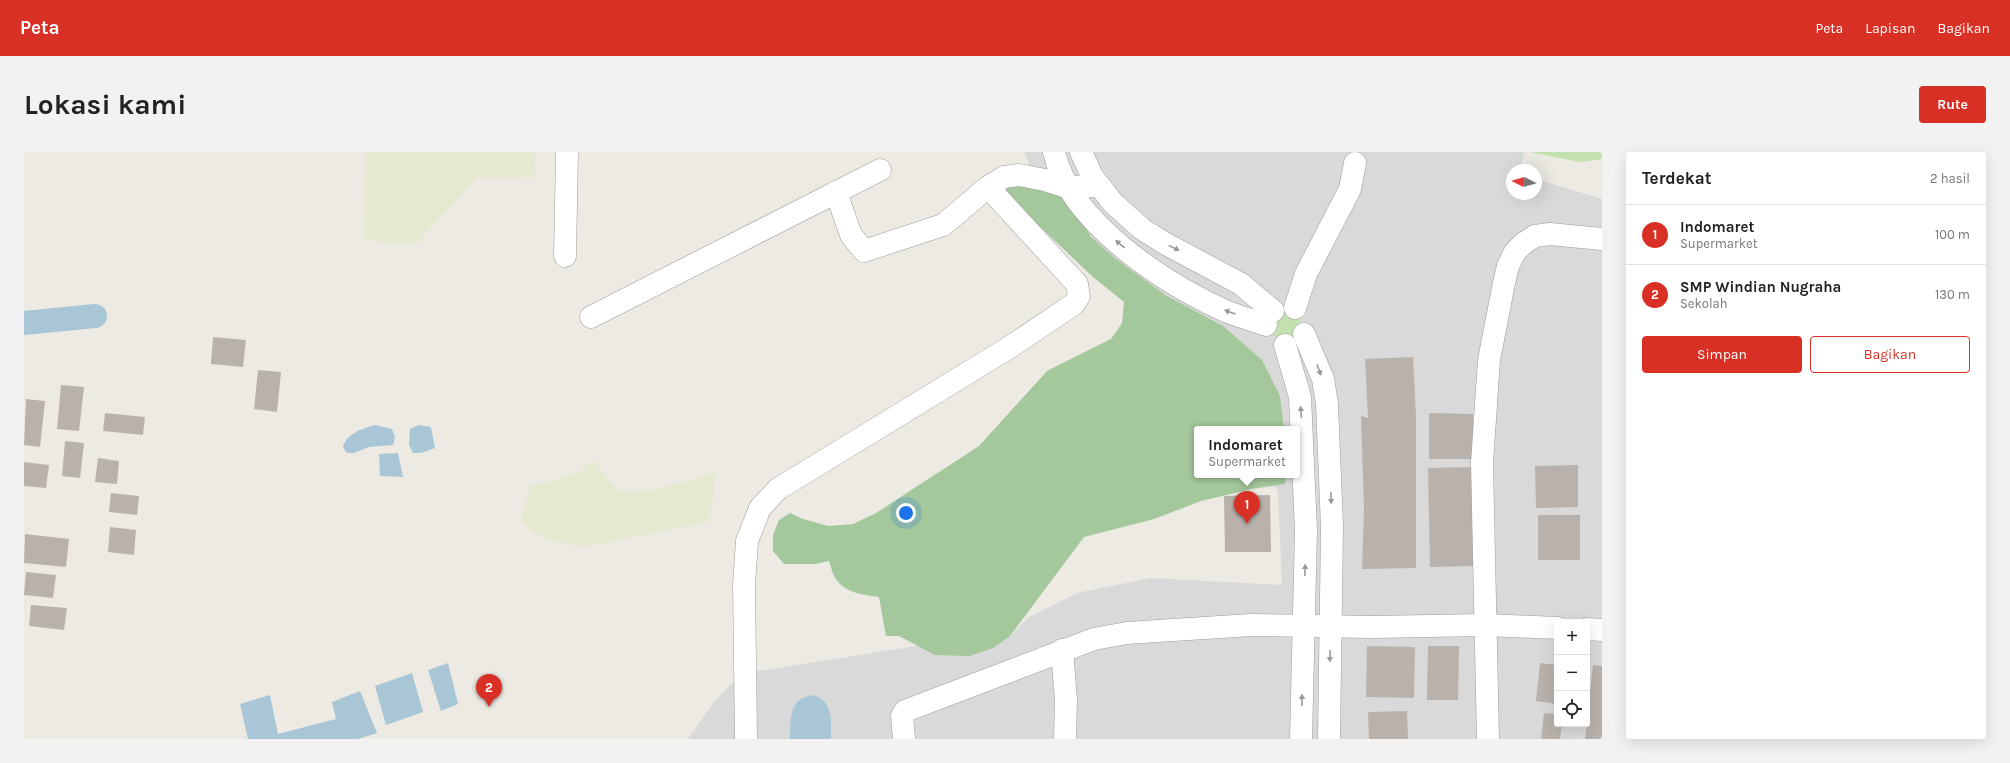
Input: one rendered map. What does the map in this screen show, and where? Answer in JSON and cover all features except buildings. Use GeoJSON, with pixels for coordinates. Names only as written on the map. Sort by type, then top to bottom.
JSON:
{"type":"FeatureCollection","features":[{"type":"Feature","properties":{"kind":"street"},"geometry":{"type":"LineString","coordinates":[[565,256],[566,152]]}},
{"type":"Feature","properties":{"kind":"street"},"geometry":{"type":"LineString","coordinates":[[1054,152],[1060,175],[1081,207],[1115,240],[1142,263],[1189,293],[1224,310],[1270,318]]}},
{"type":"Feature","properties":{"kind":"street"},"geometry":{"type":"LineString","coordinates":[[1080,152],[1092,176],[1099,186],[1113,203],[1142,229],[1166,244],[1205,263],[1241,284],[1270,318],[1272,339],[1285,345],[1293,344],[1300,340],[1304,334],[1306,326],[1305,319],[1295,308],[1287,306],[1279,307],[1270,318]]}},
{"type":"Feature","properties":{"kind":"street"},"geometry":{"type":"LineString","coordinates":[[1295,308],[1306,274],[1350,189],[1355,163]]}},
{"type":"Feature","properties":{"kind":"street"},"geometry":{"type":"LineString","coordinates":[[591,317],[880,170]]}},
{"type":"Feature","properties":{"kind":"street"},"geometry":{"type":"LineString","coordinates":[[836,192],[850,235],[864,251],[943,225],[988,187],[1004,177],[1019,175],[1045,180],[1067,187],[1099,186]]}},
{"type":"Feature","properties":{"kind":"street"},"geometry":{"type":"LineString","coordinates":[[746,739],[745,566],[747,541],[760,508],[778,489],[1010,347],[1074,304],[1078,296],[1077,284],[988,187]]}},
{"type":"Feature","properties":{"kind":"street"},"geometry":{"type":"LineString","coordinates":[[1488,739],[1482,463],[1489,360],[1508,266],[1515,252],[1524,243],[1535,236],[1550,234],[1602,239]]}},
{"type":"Feature","properties":{"kind":"street"},"geometry":{"type":"LineString","coordinates":[[1304,334],[1323,379],[1327,404],[1332,527],[1329,739]]}},
{"type":"Feature","properties":{"kind":"street"},"geometry":{"type":"LineString","coordinates":[[1285,345],[1296,383],[1301,411],[1306,530],[1301,739]]}},
{"type":"Feature","properties":{"kind":"street"},"geometry":{"type":"LineString","coordinates":[[904,739],[902,716],[906,710],[1094,639],[1164,629],[1251,625],[1486,625],[1554,628]]}},
{"type":"Feature","properties":{"kind":"street"},"geometry":{"type":"LineString","coordinates":[[1590,629],[1602,630]]}},
{"type":"Feature","properties":{"kind":"street"},"geometry":{"type":"LineString","coordinates":[[1062,650],[1066,700],[1065,739]]}},
{"type":"Feature","properties":{"kind":"shaded area"},"geometry":{"type":"Polygon","coordinates":[[[1024,152],[1524,152],[1521,164],[1506,164],[1506,200],[1542,200],[1542,181],[1602,199],[1602,739],[688,739],[713,703],[731,684],[752,672],[992,634],[1010,636],[1029,617],[1077,593],[1151,578],[1282,585],[1278,492],[1270,478],[1300,478],[1300,426],[1236,426],[1053,221],[1024,152]]]}},
{"type":"Feature","properties":{"kind":"green space"},"geometry":{"type":"Polygon","coordinates":[[[365,152],[536,152],[535,177],[477,178],[415,245],[364,240],[365,152]]]}},
{"type":"Feature","properties":{"kind":"green space"},"geometry":{"type":"Polygon","coordinates":[[[1530,152],[1602,152],[1602,159],[1579,162],[1530,152]]]}},
{"type":"Feature","properties":{"kind":"green space"},"geometry":{"type":"Polygon","coordinates":[[[1002,179],[1063,189],[1091,237],[1116,259],[1165,295],[1223,326],[1262,360],[1280,396],[1284,426],[1194,426],[1194,478],[1286,478],[1285,484],[1251,489],[1201,501],[1154,519],[1084,537],[1010,636],[993,648],[970,656],[935,655],[899,636],[886,636],[879,597],[855,592],[844,587],[835,577],[829,561],[815,564],[784,564],[773,551],[773,535],[779,520],[790,513],[803,519],[828,526],[853,524],[876,513],[979,446],[1047,371],[1111,339],[1122,323],[1124,302],[1093,277],[999,188],[1002,179]]]}},
{"type":"Feature","properties":{"kind":"green space"},"geometry":{"type":"Polygon","coordinates":[[[1287,309],[1298,317],[1301,327],[1296,336],[1283,340],[1275,336],[1270,329],[1277,311],[1287,309]]]}},
{"type":"Feature","properties":{"kind":"green space"},"geometry":{"type":"Polygon","coordinates":[[[594,460],[611,483],[623,492],[651,491],[715,473],[712,511],[707,522],[595,545],[577,546],[555,541],[534,533],[521,521],[531,484],[540,484],[579,473],[594,460]]]}},
{"type":"Feature","properties":{"kind":"water"},"geometry":{"type":"Polygon","coordinates":[[[375,425],[392,429],[395,437],[393,445],[369,447],[354,453],[347,453],[343,447],[351,435],[375,425]]]}},
{"type":"Feature","properties":{"kind":"water"},"geometry":{"type":"Polygon","coordinates":[[[419,425],[431,427],[435,448],[421,453],[413,453],[409,445],[410,429],[419,425]]]}},
{"type":"Feature","properties":{"kind":"water"},"geometry":{"type":"Polygon","coordinates":[[[398,453],[403,477],[380,476],[379,454],[398,453]]]}},
{"type":"Feature","properties":{"kind":"water"},"geometry":{"type":"Polygon","coordinates":[[[448,663],[458,704],[441,711],[428,670],[448,663]]]}},
{"type":"Feature","properties":{"kind":"water"},"geometry":{"type":"Polygon","coordinates":[[[412,673],[423,712],[386,725],[375,686],[412,673]]]}},
{"type":"Feature","properties":{"kind":"water"},"geometry":{"type":"Polygon","coordinates":[[[360,691],[377,733],[358,739],[248,739],[240,704],[270,695],[278,734],[336,719],[332,702],[360,691]]]}},
{"type":"Feature","properties":{"kind":"water"},"geometry":{"type":"Polygon","coordinates":[[[813,695],[825,702],[828,707],[831,719],[831,739],[790,739],[791,717],[795,705],[805,697],[813,695]]]}},
{"type":"Feature","properties":{"kind":"waterway"},"geometry":{"type":"LineString","coordinates":[[24,323],[95,316]]}},
{"type":"Feature","properties":{"kind":"place","name":"Indomaret"},"geometry":{"type":"Point","coordinates":[1247,524]}},
{"type":"Feature","properties":{"kind":"place","name":"SMP Windian Nugraha"},"geometry":{"type":"Point","coordinates":[489,707]}}]}
